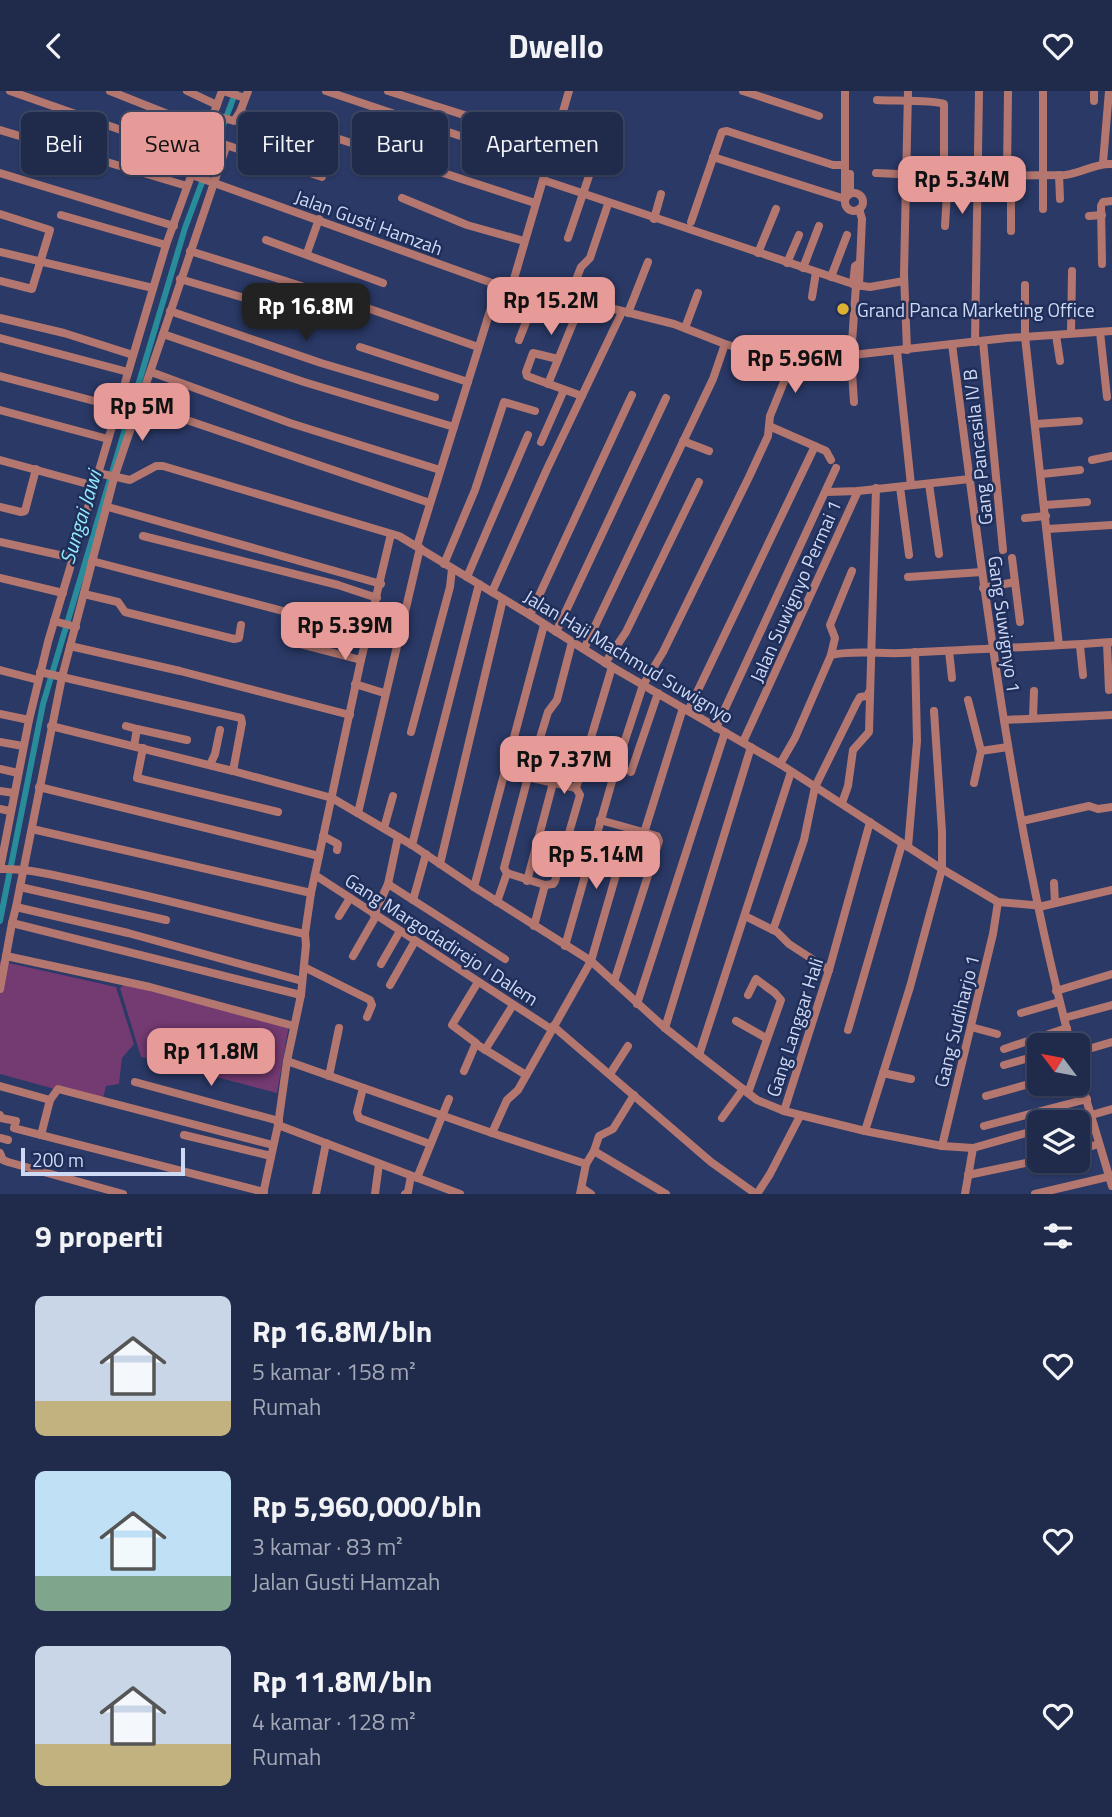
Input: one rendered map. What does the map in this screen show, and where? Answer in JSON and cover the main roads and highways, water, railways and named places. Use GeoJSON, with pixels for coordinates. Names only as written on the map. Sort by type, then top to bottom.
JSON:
{"type":"FeatureCollection","features":[{"type":"Feature","properties":{"kind":"waterway","name":"Sungai Jawi"},"geometry":{"type":"LineString","coordinates":[[0,921],[43,704],[185,228],[236,91]]}},
{"type":"Feature","properties":{"kind":"place","name":"Grand Panca Marketing Office"},"geometry":{"type":"Point","coordinates":[843,309]}}]}
